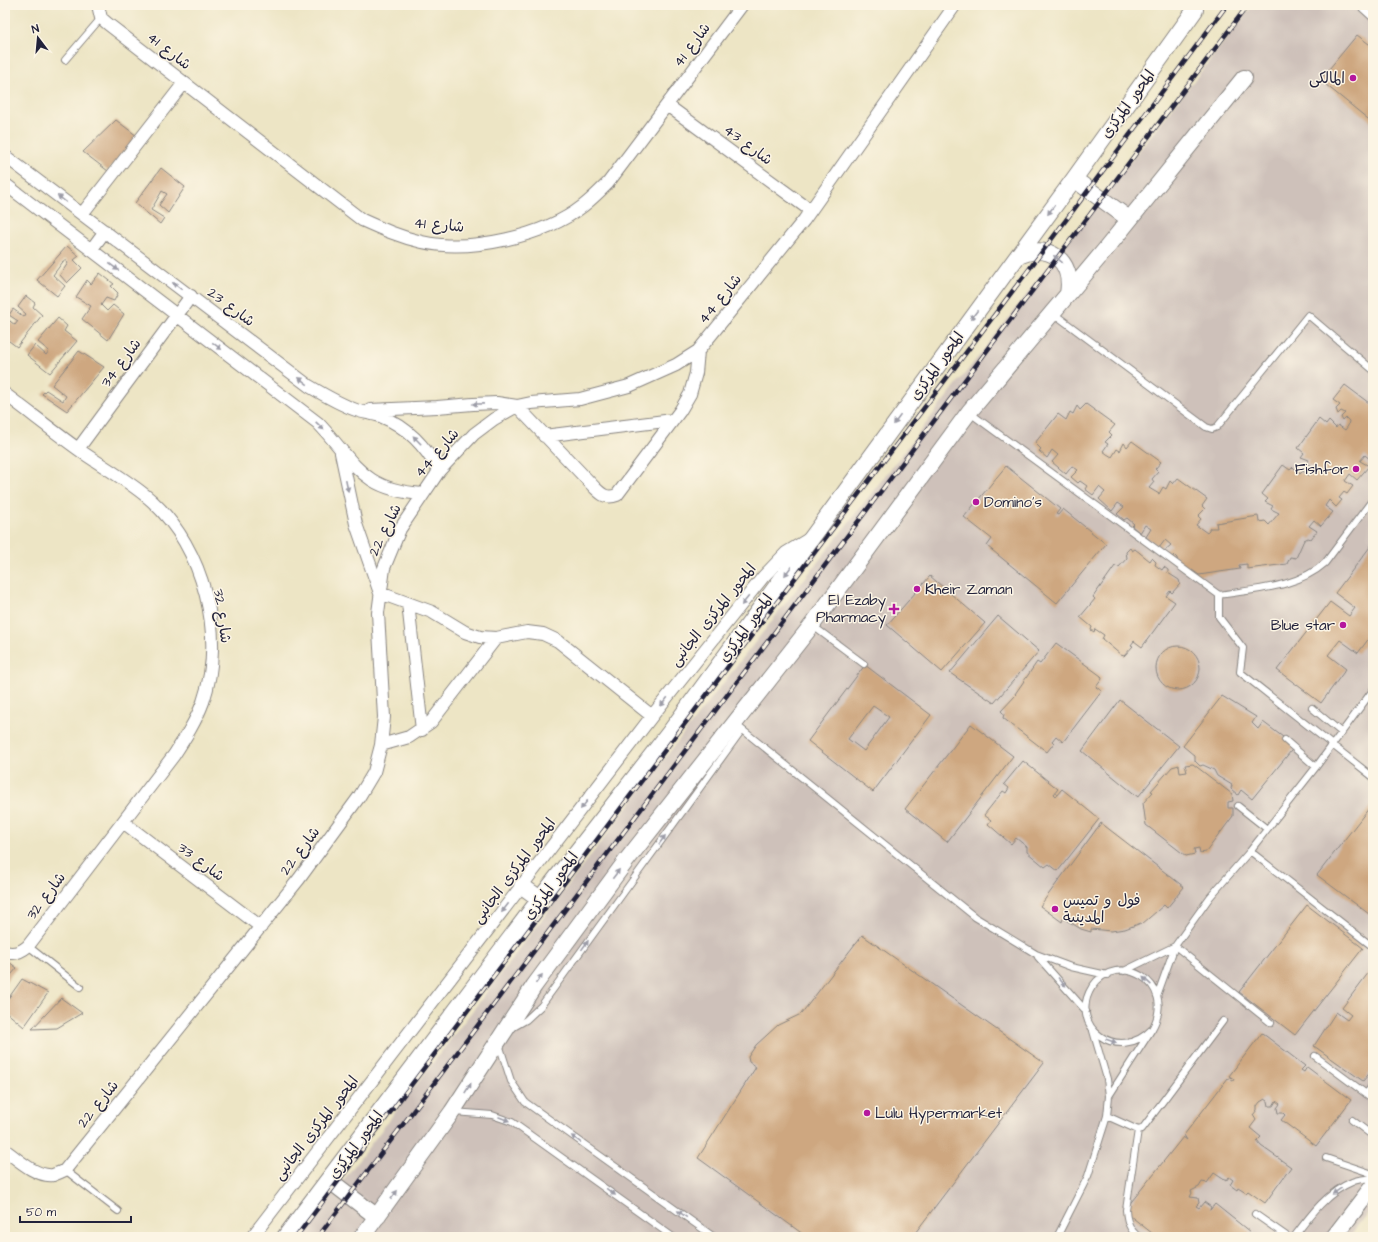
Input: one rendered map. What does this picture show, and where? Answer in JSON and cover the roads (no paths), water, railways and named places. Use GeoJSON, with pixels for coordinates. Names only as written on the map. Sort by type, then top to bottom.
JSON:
{"type":"FeatureCollection","features":[{"type":"Feature","properties":{"kind":"main road","name":"المحور المركزى"},"geometry":{"type":"LineString","coordinates":[[285,1237],[540,899],[673,728],[1074,179],[1192,7]]}},
{"type":"Feature","properties":{"kind":"main road"},"geometry":{"type":"LineString","coordinates":[[362,1237],[452,1112],[538,980],[607,885],[738,726],[969,412],[1068,294],[1244,78]]}},
{"type":"Feature","properties":{"kind":"main road"},"geometry":{"type":"LineString","coordinates":[[1074,179],[1129,219]]}},
{"type":"Feature","properties":{"kind":"main road"},"geometry":{"type":"LineString","coordinates":[[1017,257],[1026,252],[1037,250],[1056,256],[1064,264],[1068,273],[1070,283],[1068,294]]}},
{"type":"Feature","properties":{"kind":"main road"},"geometry":{"type":"LineString","coordinates":[[522,886],[540,899]]}},
{"type":"Feature","properties":{"kind":"main road"},"geometry":{"type":"LineString","coordinates":[[329,1180],[377,1217]]}},
{"type":"Feature","properties":{"kind":"main road"},"geometry":{"type":"LineString","coordinates":[[1334,1237],[1373,1186]]}},
{"type":"Feature","properties":{"kind":"street"},"geometry":{"type":"LineString","coordinates":[[98,5],[101,18]]}},
{"type":"Feature","properties":{"kind":"street","name":"شارع 41"},"geometry":{"type":"LineString","coordinates":[[101,18],[362,220],[392,234],[423,243],[456,245],[522,236],[554,224],[583,206],[608,183],[742,5]]}},
{"type":"Feature","properties":{"kind":"street","name":"شارع 44"},"geometry":{"type":"LineString","coordinates":[[423,494],[439,471],[474,434],[494,419],[517,406],[531,403],[580,399],[629,386],[676,365],[698,351],[810,210],[955,5]]}},
{"type":"Feature","properties":{"kind":"street"},"geometry":{"type":"LineString","coordinates":[[82,214],[184,83]]}},
{"type":"Feature","properties":{"kind":"street","name":"شارع 43"},"geometry":{"type":"LineString","coordinates":[[667,105],[810,210]]}},
{"type":"Feature","properties":{"kind":"street","name":"شارع 23"},"geometry":{"type":"LineString","coordinates":[[5,156],[309,386],[341,404],[358,411],[378,415],[398,424],[415,437],[429,453],[439,471]]}},
{"type":"Feature","properties":{"kind":"street"},"geometry":{"type":"LineString","coordinates":[[5,184],[318,423],[357,469],[375,483],[391,490],[423,494]]}},
{"type":"Feature","properties":{"kind":"street"},"geometry":{"type":"LineString","coordinates":[[91,250],[105,231]]}},
{"type":"Feature","properties":{"kind":"street","name":"شارع 34"},"geometry":{"type":"LineString","coordinates":[[78,449],[191,296]]}},
{"type":"Feature","properties":{"kind":"street"},"geometry":{"type":"LineString","coordinates":[[358,411],[497,403],[517,406],[544,436],[603,496],[611,498],[617,495],[674,420],[690,394],[696,373],[698,351]]}},
{"type":"Feature","properties":{"kind":"street","name":"شارع 32"},"geometry":{"type":"LineString","coordinates":[[5,394],[78,449],[151,501],[173,525],[190,552],[201,582],[209,612],[212,642],[211,665],[203,702],[191,729],[28,946]]}},
{"type":"Feature","properties":{"kind":"street"},"geometry":{"type":"LineString","coordinates":[[544,436],[674,420]]}},
{"type":"Feature","properties":{"kind":"street"},"geometry":{"type":"LineString","coordinates":[[340,448],[356,524],[380,593],[432,612],[465,632],[480,637],[496,638],[527,632],[543,634],[558,641],[652,716]]}},
{"type":"Feature","properties":{"kind":"street","name":"شارع 22"},"geometry":{"type":"LineString","coordinates":[[65,1170],[299,879],[359,797],[374,772],[381,745],[384,717],[378,613],[384,568],[400,529],[423,494]]}},
{"type":"Feature","properties":{"kind":"street","name":"المحور المركزى الجانبى"},"geometry":{"type":"LineString","coordinates":[[252,1237],[652,716],[774,564],[786,553],[813,536]]}},
{"type":"Feature","properties":{"kind":"street"},"geometry":{"type":"LineString","coordinates":[[408,603],[422,730]]}},
{"type":"Feature","properties":{"kind":"street"},"geometry":{"type":"LineString","coordinates":[[381,745],[395,742],[422,730],[431,722],[496,638]]}},
{"type":"Feature","properties":{"kind":"street","name":"شارع 33"},"geometry":{"type":"LineString","coordinates":[[122,822],[260,927]]}},
{"type":"Feature","properties":{"kind":"street"},"geometry":{"type":"LineString","coordinates":[[5,952],[15,954],[28,946]]}},
{"type":"Feature","properties":{"kind":"street"},"geometry":{"type":"LineString","coordinates":[[5,1150],[24,1164],[39,1172],[52,1175],[65,1170]]}},
{"type":"Feature","properties":{"kind":"lane"},"geometry":{"type":"LineString","coordinates":[[1362,8],[1373,18]]}},
{"type":"Feature","properties":{"kind":"lane"},"geometry":{"type":"LineString","coordinates":[[65,60],[101,18]]}},
{"type":"Feature","properties":{"kind":"lane"},"geometry":{"type":"LineString","coordinates":[[1052,313],[1206,427],[1212,429],[1217,427],[1308,315],[1373,370]]}},
{"type":"Feature","properties":{"kind":"lane"},"geometry":{"type":"LineString","coordinates":[[969,412],[1219,595],[1294,581],[1316,571],[1325,563],[1373,499]]}},
{"type":"Feature","properties":{"kind":"lane"},"geometry":{"type":"LineString","coordinates":[[1219,595],[1219,617],[1243,648],[1240,672],[1373,777]]}},
{"type":"Feature","properties":{"kind":"lane"},"geometry":{"type":"LineString","coordinates":[[812,625],[864,664]]}},
{"type":"Feature","properties":{"kind":"lane"},"geometry":{"type":"LineString","coordinates":[[1157,996],[1175,946],[1210,897],[1250,851],[1342,733],[1373,690]]}},
{"type":"Feature","properties":{"kind":"lane"},"geometry":{"type":"LineString","coordinates":[[1312,708],[1342,733]]}},
{"type":"Feature","properties":{"kind":"lane"},"geometry":{"type":"LineString","coordinates":[[738,726],[975,917],[1036,954],[1071,967],[1107,975]]}},
{"type":"Feature","properties":{"kind":"lane"},"geometry":{"type":"LineString","coordinates":[[1285,740],[1316,767]]}},
{"type":"Feature","properties":{"kind":"lane"},"geometry":{"type":"LineString","coordinates":[[1238,806],[1267,829]]}},
{"type":"Feature","properties":{"kind":"lane"},"geometry":{"type":"LineString","coordinates":[[1250,851],[1373,947]]}},
{"type":"Feature","properties":{"kind":"lane"},"geometry":{"type":"LineString","coordinates":[[28,946],[80,987]]}},
{"type":"Feature","properties":{"kind":"lane"},"geometry":{"type":"LineString","coordinates":[[1086,1011],[1089,993],[1093,986],[1107,975],[1124,971],[1175,946]]}},
{"type":"Feature","properties":{"kind":"lane"},"geometry":{"type":"LineString","coordinates":[[1175,946],[1271,1023]]}},
{"type":"Feature","properties":{"kind":"lane"},"geometry":{"type":"LineString","coordinates":[[1036,954],[1086,1011],[1103,1061],[1109,1096],[1107,1116],[1088,1176],[1057,1237]]}},
{"type":"Feature","properties":{"kind":"lane"},"geometry":{"type":"LineString","coordinates":[[1109,1096],[1152,1029],[1159,1013],[1157,996],[1154,988],[1144,978],[1133,972],[1124,971]]}},
{"type":"Feature","properties":{"kind":"lane"},"geometry":{"type":"LineString","coordinates":[[1138,1130],[1145,1126],[1223,1021]]}},
{"type":"Feature","properties":{"kind":"lane"},"geometry":{"type":"LineString","coordinates":[[1092,1027],[1105,1039],[1122,1044],[1139,1040],[1152,1029]]}},
{"type":"Feature","properties":{"kind":"lane"},"geometry":{"type":"LineString","coordinates":[[500,1037],[511,1081],[525,1102],[714,1237]]}},
{"type":"Feature","properties":{"kind":"lane"},"geometry":{"type":"LineString","coordinates":[[1315,1056],[1373,1099]]}},
{"type":"Feature","properties":{"kind":"lane"},"geometry":{"type":"LineString","coordinates":[[1366,1094],[1373,1085]]}},
{"type":"Feature","properties":{"kind":"lane"},"geometry":{"type":"LineString","coordinates":[[452,1112],[492,1114],[512,1122],[673,1237]]}},
{"type":"Feature","properties":{"kind":"lane"},"geometry":{"type":"LineString","coordinates":[[1107,1116],[1138,1130]]}},
{"type":"Feature","properties":{"kind":"lane"},"geometry":{"type":"LineString","coordinates":[[1352,1120],[1373,1136]]}},
{"type":"Feature","properties":{"kind":"lane"},"geometry":{"type":"LineString","coordinates":[[1138,1130],[1126,1210],[1128,1223],[1139,1237]]}},
{"type":"Feature","properties":{"kind":"lane"},"geometry":{"type":"LineString","coordinates":[[1326,1158],[1373,1174]]}},
{"type":"Feature","properties":{"kind":"lane"},"geometry":{"type":"LineString","coordinates":[[65,1170],[118,1211]]}},
{"type":"Feature","properties":{"kind":"lane"},"geometry":{"type":"LineString","coordinates":[[1294,1237],[1318,1206],[1334,1193],[1352,1182],[1373,1178]]}},
{"type":"Feature","properties":{"kind":"lane"},"geometry":{"type":"LineString","coordinates":[[1255,1214],[1288,1237]]}},
{"type":"Feature","properties":{"kind":"railway"},"geometry":{"type":"LineString","coordinates":[[296,1237],[1027,272],[1227,5]]}},
{"type":"Feature","properties":{"kind":"railway"},"geometry":{"type":"LineString","coordinates":[[318,1237],[1248,5]]}},
{"type":"Feature","properties":{"kind":"place","name":"المالكى"},"geometry":{"type":"Point","coordinates":[1353,78]}},
{"type":"Feature","properties":{"kind":"place","name":"Fishfor"},"geometry":{"type":"Point","coordinates":[1356,469]}},
{"type":"Feature","properties":{"kind":"place","name":"Domino's"},"geometry":{"type":"Point","coordinates":[976,502]}},
{"type":"Feature","properties":{"kind":"place","name":"Kheir Zaman"},"geometry":{"type":"Point","coordinates":[917,589]}},
{"type":"Feature","properties":{"kind":"place","name":"El Ezaby Pharmacy"},"geometry":{"type":"Point","coordinates":[894,609]}},
{"type":"Feature","properties":{"kind":"place","name":"Blue star"},"geometry":{"type":"Point","coordinates":[1343,625]}},
{"type":"Feature","properties":{"kind":"place","name":"فول و تميس المدينىة"},"geometry":{"type":"Point","coordinates":[1055,909]}},
{"type":"Feature","properties":{"kind":"place","name":"Lulu Hypermarket"},"geometry":{"type":"Point","coordinates":[867,1113]}}]}
